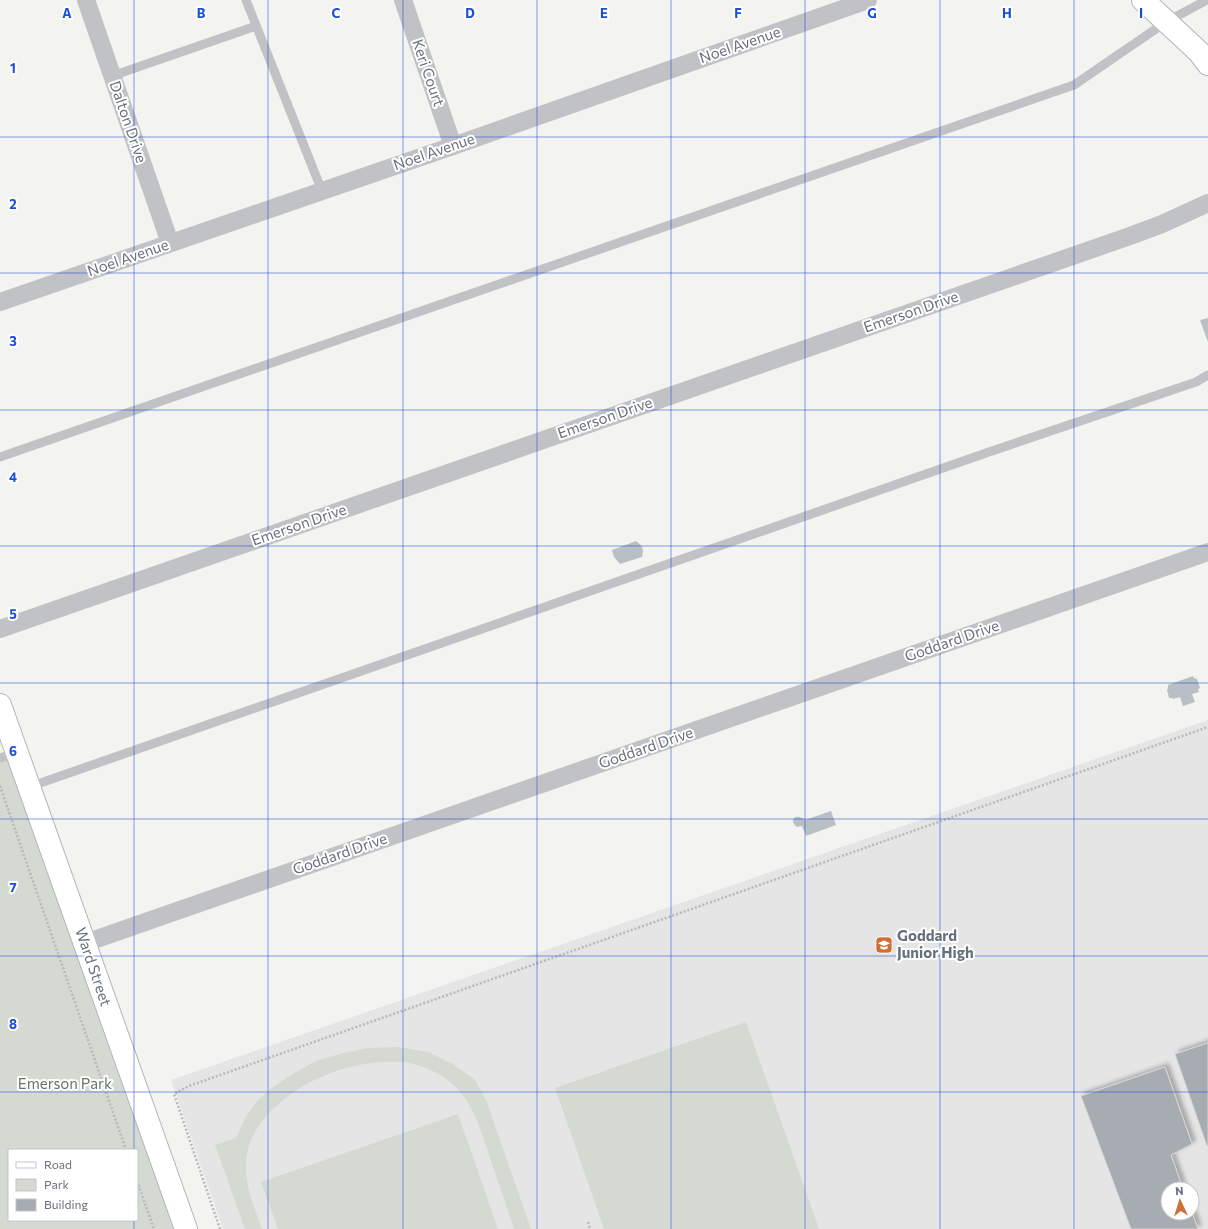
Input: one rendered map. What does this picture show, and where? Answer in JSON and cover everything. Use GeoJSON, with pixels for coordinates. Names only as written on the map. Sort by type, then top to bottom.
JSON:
{"type":"FeatureCollection","features":[{"type":"Feature","properties":{"kind":"street","name":"Dalton Drive"},"geometry":{"type":"LineString","coordinates":[[86,0],[170,243]]}},
{"type":"Feature","properties":{"kind":"street","name":"Keri Court"},"geometry":{"type":"LineString","coordinates":[[403,0],[453,146]]}},
{"type":"Feature","properties":{"kind":"street","name":"Noel Avenue"},"geometry":{"type":"LineString","coordinates":[[0,302],[453,146],[866,0]]}},
{"type":"Feature","properties":{"kind":"street"},"geometry":{"type":"LineString","coordinates":[[1143,0],[1199,52],[1208,64]]}},
{"type":"Feature","properties":{"kind":"street","name":"Emerson Drive"},"geometry":{"type":"LineString","coordinates":[[0,629],[1123,238],[1162,224],[1208,203]]}},
{"type":"Feature","properties":{"kind":"street","name":"Goddard Drive"},"geometry":{"type":"LineString","coordinates":[[85,943],[1208,552]]}},
{"type":"Feature","properties":{"kind":"street","name":"Ward Street"},"geometry":{"type":"LineString","coordinates":[[0,705],[8,755],[29,787],[186,1229]]}},
{"type":"Feature","properties":{"kind":"lane"},"geometry":{"type":"LineString","coordinates":[[246,0],[322,191]]}},
{"type":"Feature","properties":{"kind":"lane"},"geometry":{"type":"LineString","coordinates":[[0,457],[1074,85],[1166,22],[1207,0]]}},
{"type":"Feature","properties":{"kind":"lane"},"geometry":{"type":"LineString","coordinates":[[112,76],[256,26]]}},
{"type":"Feature","properties":{"kind":"lane"},"geometry":{"type":"LineString","coordinates":[[29,787],[951,465],[1196,382],[1208,375]]}},
{"type":"Feature","properties":{"kind":"path"},"geometry":{"type":"LineString","coordinates":[[220,1229],[174,1094],[189,1086],[1208,727]]}},
{"type":"Feature","properties":{"kind":"path"},"geometry":{"type":"LineString","coordinates":[[0,786],[126,1149]]}},
{"type":"Feature","properties":{"kind":"path"},"geometry":{"type":"LineString","coordinates":[[138,1184],[154,1229]]}},
{"type":"Feature","properties":{"kind":"path"},"geometry":{"type":"LineString","coordinates":[[588,1222],[590,1229]]}},
{"type":"Feature","properties":{"kind":"shaded area"},"geometry":{"type":"Polygon","coordinates":[[[1208,318],[1208,342],[1200,320],[1208,318]]]}},
{"type":"Feature","properties":{"kind":"shaded area"},"geometry":{"type":"Polygon","coordinates":[[[636,541],[642,548],[642,557],[620,564],[614,557],[612,550],[636,541]]]}},
{"type":"Feature","properties":{"kind":"shaded area"},"geometry":{"type":"Polygon","coordinates":[[[1193,676],[1197,679],[1200,688],[1198,689],[1199,692],[1192,694],[1195,702],[1183,706],[1180,697],[1173,699],[1169,698],[1167,690],[1168,685],[1193,676]]]}},
{"type":"Feature","properties":{"kind":"shaded area","name":"Goddard Junior High"},"geometry":{"type":"Polygon","coordinates":[[[1208,720],[1208,1229],[223,1229],[171,1080],[1208,720]]]}},
{"type":"Feature","properties":{"kind":"shaded area"},"geometry":{"type":"Polygon","coordinates":[[[831,811],[836,825],[806,836],[802,826],[797,827],[793,822],[794,818],[796,817],[805,820],[831,811]]]}},
{"type":"Feature","properties":{"kind":"green space","name":"Emerson Park"},"geometry":{"type":"Polygon","coordinates":[[[17,752],[185,1229],[0,1229],[0,758],[17,752]]]}},
{"type":"Feature","properties":{"kind":"green space"},"geometry":{"type":"Polygon","coordinates":[[[746,1022],[819,1229],[604,1229],[555,1088],[746,1022]]]}},
{"type":"Feature","properties":{"kind":"green space"},"geometry":{"type":"Polygon","coordinates":[[[398,1047],[428,1052],[453,1064],[475,1080],[486,1100],[531,1229],[514,1229],[478,1123],[467,1101],[457,1088],[435,1072],[419,1065],[402,1062],[387,1062],[372,1063],[341,1069],[327,1074],[299,1088],[266,1116],[252,1138],[246,1160],[249,1191],[262,1229],[245,1229],[215,1145],[236,1138],[245,1118],[258,1100],[273,1087],[294,1073],[318,1060],[367,1048],[398,1047]]]}},
{"type":"Feature","properties":{"kind":"green space"},"geometry":{"type":"Polygon","coordinates":[[[458,1114],[498,1229],[278,1229],[261,1182],[458,1114]]]}},
{"type":"Feature","properties":{"kind":"building"},"geometry":{"type":"Polygon","coordinates":[[[1208,1043],[1208,1145],[1207,1146],[1175,1054],[1208,1043]]]}},
{"type":"Feature","properties":{"kind":"building"},"geometry":{"type":"Polygon","coordinates":[[[1165,1067],[1192,1144],[1171,1155],[1180,1181],[1160,1181],[1160,1221],[1195,1221],[1198,1229],[1131,1229],[1081,1096],[1165,1067]]]}},
{"type":"Feature","properties":{"kind":"place","name":"Goddard Junior High"},"geometry":{"type":"Point","coordinates":[884,945]}}]}
